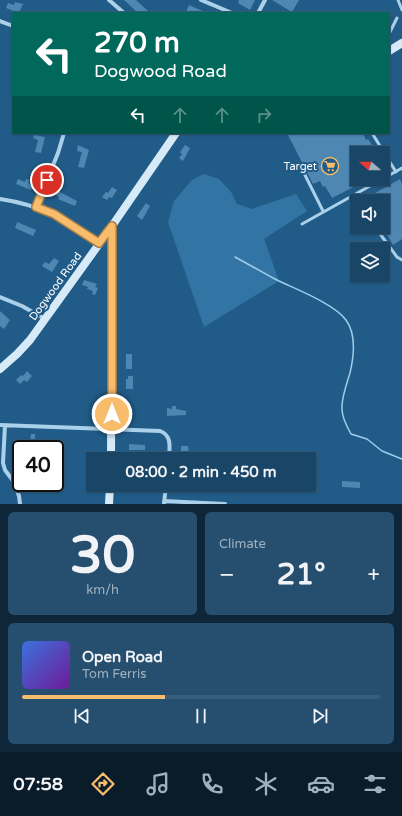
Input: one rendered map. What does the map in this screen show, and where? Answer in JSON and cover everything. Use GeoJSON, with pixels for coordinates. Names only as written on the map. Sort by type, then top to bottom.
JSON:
{"type":"FeatureCollection","features":[{"type":"Feature","properties":{"kind":"street"},"geometry":{"type":"LineString","coordinates":[[109,0],[123,12]]}},
{"type":"Feature","properties":{"kind":"street"},"geometry":{"type":"LineString","coordinates":[[201,0],[230,12]]}},
{"type":"Feature","properties":{"kind":"street"},"geometry":{"type":"LineString","coordinates":[[259,12],[266,0]]}},
{"type":"Feature","properties":{"kind":"street"},"geometry":{"type":"LineString","coordinates":[[0,21],[12,26]]}},
{"type":"Feature","properties":{"kind":"street"},"geometry":{"type":"LineString","coordinates":[[390,49],[402,43]]}},
{"type":"Feature","properties":{"kind":"street"},"geometry":{"type":"LineString","coordinates":[[36,207],[58,153],[64,134]]}},
{"type":"Feature","properties":{"kind":"street","name":"Dogwood Road"},"geometry":{"type":"LineString","coordinates":[[0,369],[17,354],[45,319],[112,226],[175,134]]}},
{"type":"Feature","properties":{"kind":"street"},"geometry":{"type":"LineString","coordinates":[[0,199],[36,207],[54,214],[99,243]]}},
{"type":"Feature","properties":{"kind":"street"},"geometry":{"type":"LineString","coordinates":[[111,452],[112,226]]}},
{"type":"Feature","properties":{"kind":"street"},"geometry":{"type":"LineString","coordinates":[[0,297],[22,306],[45,319]]}},
{"type":"Feature","properties":{"kind":"street"},"geometry":{"type":"LineString","coordinates":[[20,504],[14,482],[3,463],[2,425],[160,431],[167,436],[170,445],[170,452]]}},
{"type":"Feature","properties":{"kind":"street"},"geometry":{"type":"LineString","coordinates":[[109,504],[110,492]]}},
{"type":"Feature","properties":{"kind":"street"},"geometry":{"type":"LineString","coordinates":[[165,492],[164,502],[225,504]]}},
{"type":"Feature","properties":{"kind":"lane"},"geometry":{"type":"LineString","coordinates":[[399,0],[402,8]]}},
{"type":"Feature","properties":{"kind":"lane"},"geometry":{"type":"LineString","coordinates":[[390,29],[397,18]]}},
{"type":"Feature","properties":{"kind":"lane"},"geometry":{"type":"LineString","coordinates":[[373,134],[396,172]]}},
{"type":"Feature","properties":{"kind":"lane"},"geometry":{"type":"LineString","coordinates":[[356,194],[402,169]]}},
{"type":"Feature","properties":{"kind":"lane"},"geometry":{"type":"LineString","coordinates":[[304,173],[323,211]]}},
{"type":"Feature","properties":{"kind":"lane"},"geometry":{"type":"LineString","coordinates":[[302,224],[350,197]]}},
{"type":"Feature","properties":{"kind":"lane"},"geometry":{"type":"LineString","coordinates":[[380,234],[397,257],[402,260]]}},
{"type":"Feature","properties":{"kind":"shaded area"},"geometry":{"type":"Polygon","coordinates":[[[204,174],[219,179],[231,192],[237,204],[252,209],[296,194],[307,211],[264,239],[279,281],[204,327],[168,222],[174,201],[192,180],[204,174]]]}},
{"type":"Feature","properties":{"kind":"building"},"geometry":{"type":"Polygon","coordinates":[[[124,0],[136,0],[148,11],[137,12],[124,0]]]}},
{"type":"Feature","properties":{"kind":"building"},"geometry":{"type":"Polygon","coordinates":[[[239,0],[255,0],[250,10],[238,3],[239,0]]]}},
{"type":"Feature","properties":{"kind":"building"},"geometry":{"type":"Polygon","coordinates":[[[272,0],[299,0],[292,12],[272,0]]]}},
{"type":"Feature","properties":{"kind":"building"},"geometry":{"type":"Polygon","coordinates":[[[15,2],[23,4],[19,12],[6,8],[8,3],[14,5],[15,2]]]}},
{"type":"Feature","properties":{"kind":"building"},"geometry":{"type":"Polygon","coordinates":[[[189,5],[205,12],[186,12],[189,5]]]}},
{"type":"Feature","properties":{"kind":"building","name":"Target"},"geometry":{"type":"Polygon","coordinates":[[[288,134],[363,134],[366,140],[368,139],[372,146],[350,146],[350,186],[355,186],[332,198],[325,186],[323,187],[320,181],[313,184],[288,134]]]}},
{"type":"Feature","properties":{"kind":"building"},"geometry":{"type":"Polygon","coordinates":[[[34,135],[45,137],[41,153],[35,152],[38,140],[33,138],[34,135]]]}},
{"type":"Feature","properties":{"kind":"building"},"geometry":{"type":"Polygon","coordinates":[[[78,145],[89,150],[84,168],[78,167],[82,152],[77,151],[78,145]]]}},
{"type":"Feature","properties":{"kind":"building"},"geometry":{"type":"Polygon","coordinates":[[[185,145],[190,148],[183,161],[179,158],[182,154],[180,152],[185,145]]]}},
{"type":"Feature","properties":{"kind":"building"},"geometry":{"type":"Polygon","coordinates":[[[18,179],[25,182],[26,179],[30,180],[28,183],[33,185],[31,190],[16,184],[18,179]]]}},
{"type":"Feature","properties":{"kind":"building"},"geometry":{"type":"Polygon","coordinates":[[[400,179],[402,184],[402,239],[393,245],[387,234],[390,234],[390,194],[373,194],[400,179]]]}},
{"type":"Feature","properties":{"kind":"building"},"geometry":{"type":"Polygon","coordinates":[[[112,187],[117,190],[112,198],[109,197],[107,200],[102,197],[106,192],[108,193],[112,187]]]}},
{"type":"Feature","properties":{"kind":"building"},"geometry":{"type":"Polygon","coordinates":[[[58,191],[77,201],[75,206],[58,199],[59,197],[56,195],[58,191]]]}},
{"type":"Feature","properties":{"kind":"building"},"geometry":{"type":"Polygon","coordinates":[[[146,203],[150,206],[142,220],[137,216],[146,203]]]}},
{"type":"Feature","properties":{"kind":"building"},"geometry":{"type":"Polygon","coordinates":[[[17,222],[36,230],[33,236],[15,228],[17,222]]]}},
{"type":"Feature","properties":{"kind":"building"},"geometry":{"type":"Polygon","coordinates":[[[54,258],[59,261],[52,272],[42,266],[45,262],[49,264],[54,258]]]}},
{"type":"Feature","properties":{"kind":"building"},"geometry":{"type":"Polygon","coordinates":[[[84,280],[97,284],[95,287],[98,288],[95,295],[92,294],[93,291],[87,289],[88,287],[82,285],[84,280]]]}},
{"type":"Feature","properties":{"kind":"building"},"geometry":{"type":"Polygon","coordinates":[[[0,311],[10,320],[4,329],[0,326],[0,311]]]}},
{"type":"Feature","properties":{"kind":"building"},"geometry":{"type":"Polygon","coordinates":[[[126,354],[132,354],[132,369],[126,369],[126,354]]]}},
{"type":"Feature","properties":{"kind":"building"},"geometry":{"type":"Polygon","coordinates":[[[27,371],[32,376],[27,382],[24,380],[20,384],[16,380],[21,375],[23,376],[27,371]]]}},
{"type":"Feature","properties":{"kind":"building"},"geometry":{"type":"Polygon","coordinates":[[[128,376],[133,376],[133,389],[126,389],[126,379],[128,379],[128,376]]]}},
{"type":"Feature","properties":{"kind":"building"},"geometry":{"type":"Polygon","coordinates":[[[172,406],[176,406],[176,409],[186,411],[186,415],[167,416],[167,408],[172,409],[172,406]]]}},
{"type":"Feature","properties":{"kind":"building"},"geometry":{"type":"Polygon","coordinates":[[[31,434],[35,434],[35,440],[30,440],[31,434]]]}},
{"type":"Feature","properties":{"kind":"building"},"geometry":{"type":"Polygon","coordinates":[[[129,444],[145,445],[145,450],[129,450],[129,444]]]}},
{"type":"Feature","properties":{"kind":"building"},"geometry":{"type":"Polygon","coordinates":[[[181,446],[188,446],[189,452],[181,452],[181,446]]]}},
{"type":"Feature","properties":{"kind":"building"},"geometry":{"type":"Polygon","coordinates":[[[342,481],[360,482],[360,488],[342,487],[342,481]]]}},
{"type":"Feature","properties":{"kind":"waterway"},"geometry":{"type":"LineString","coordinates":[[235,257],[273,278],[323,302],[346,320],[352,332],[354,346],[350,373],[342,401],[342,412],[345,422],[351,434],[367,439],[382,451],[402,459]]}},
{"type":"Feature","properties":{"kind":"place","name":"Target"},"geometry":{"type":"Point","coordinates":[330,166]}},
{"type":"Feature","properties":{"kind":"route"},"geometry":{"type":"LineString","coordinates":[[47,180],[36,207],[54,214],[99,243],[112,226],[112,414]]}}]}
